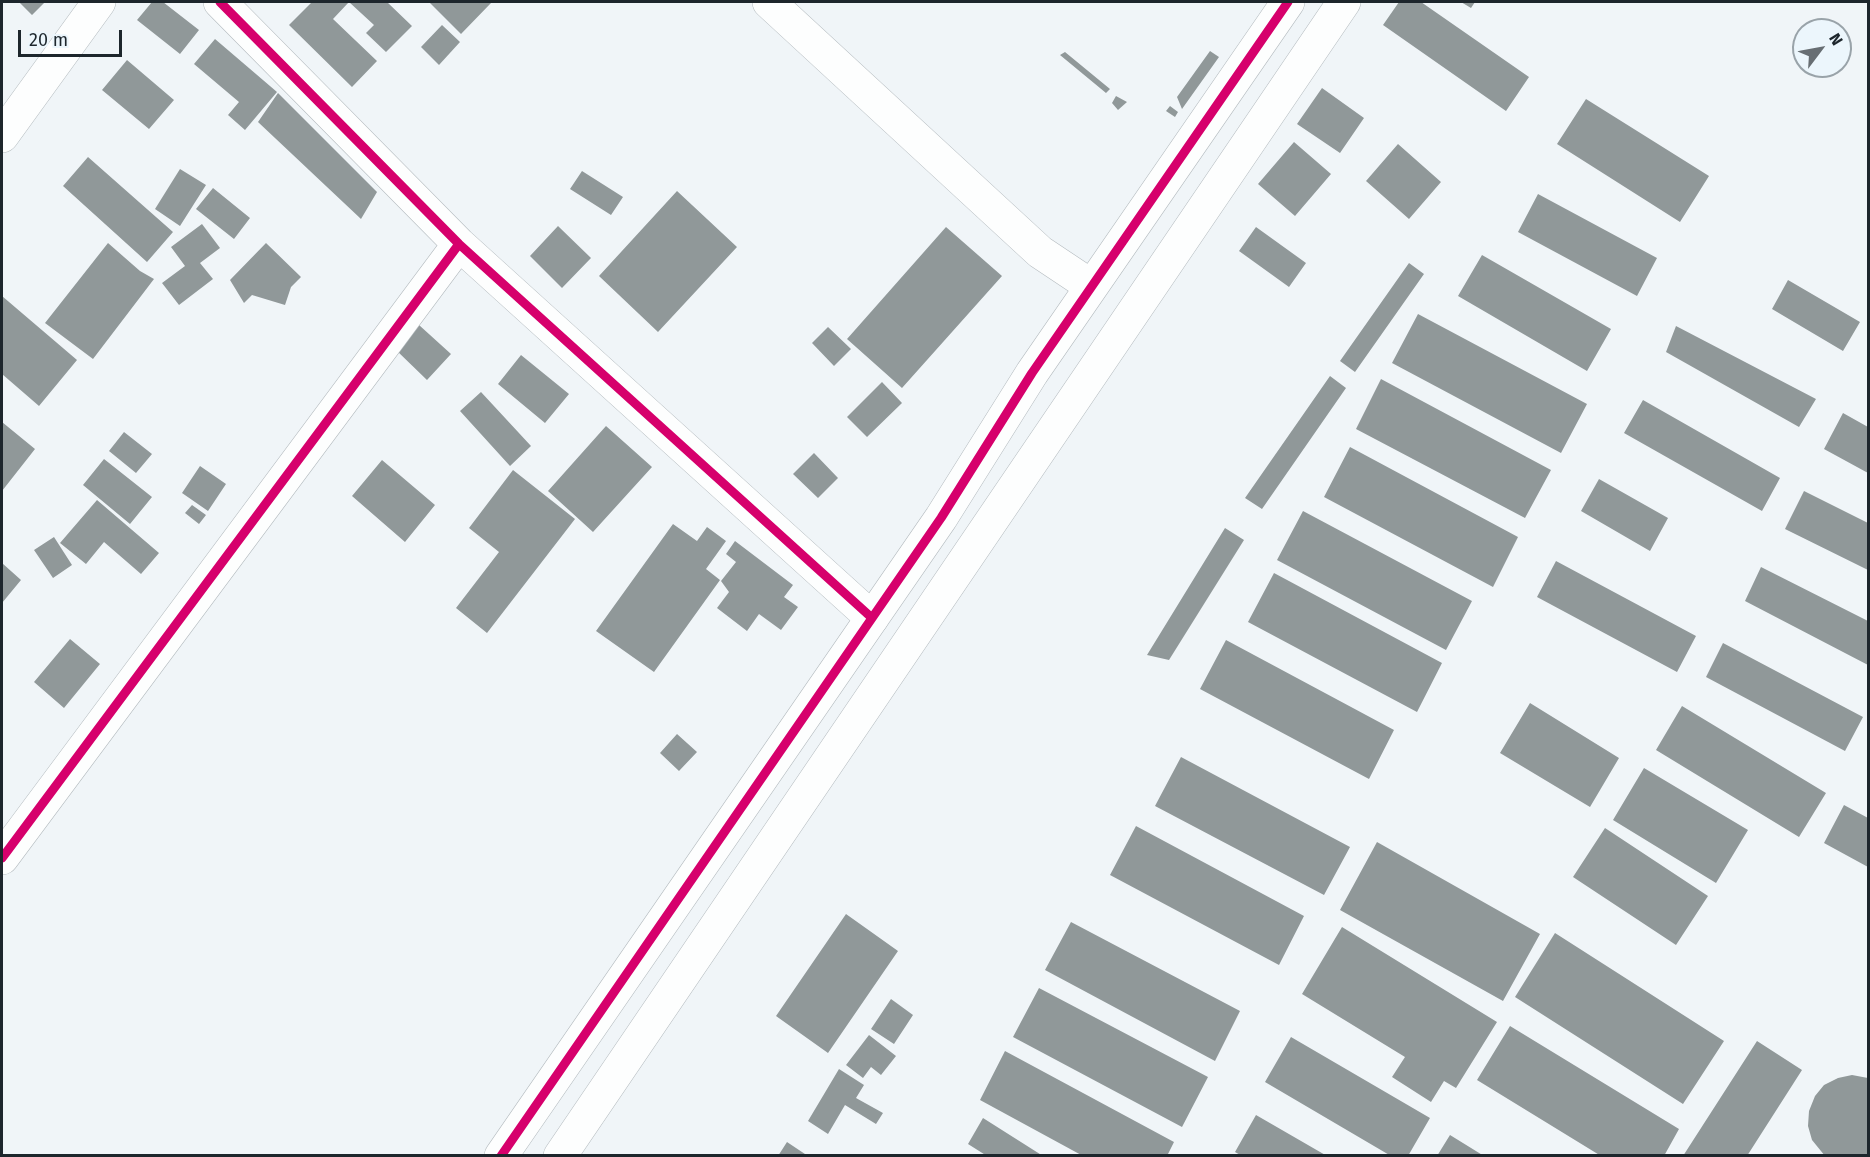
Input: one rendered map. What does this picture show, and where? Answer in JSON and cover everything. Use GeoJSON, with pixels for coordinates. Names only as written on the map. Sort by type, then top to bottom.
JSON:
{"type":"FeatureCollection","features":[{"type":"Feature","properties":{"kind":"street"},"geometry":{"type":"LineString","coordinates":[[2,136],[99,2]]}},
{"type":"Feature","properties":{"kind":"street"},"geometry":{"type":"LineString","coordinates":[[220,2],[459,244],[872,618]]}},
{"type":"Feature","properties":{"kind":"street"},"geometry":{"type":"LineString","coordinates":[[769,2],[1041,252],[1091,286]]}},
{"type":"Feature","properties":{"kind":"street"},"geometry":{"type":"LineString","coordinates":[[501,1155],[941,518],[1032,373],[1288,2]]}},
{"type":"Feature","properties":{"kind":"street"},"geometry":{"type":"LineString","coordinates":[[560,1155],[911,644],[977,542],[1081,393],[1344,2]]}},
{"type":"Feature","properties":{"kind":"street"},"geometry":{"type":"LineString","coordinates":[[2,858],[459,244]]}},
{"type":"Feature","properties":{"kind":"street"},"geometry":{"type":"LineString","coordinates":[[941,518],[977,542]]}},
{"type":"Feature","properties":{"kind":"building"},"geometry":{"type":"Polygon","coordinates":[[[19,2],[45,2],[32,15],[19,2]]]}},
{"type":"Feature","properties":{"kind":"building"},"geometry":{"type":"Polygon","coordinates":[[[152,2],[163,2],[199,30],[180,54],[137,20],[152,2]]]}},
{"type":"Feature","properties":{"kind":"building"},"geometry":{"type":"Polygon","coordinates":[[[312,2],[349,2],[333,19],[377,61],[352,87],[289,25],[312,2]]]}},
{"type":"Feature","properties":{"kind":"building"},"geometry":{"type":"Polygon","coordinates":[[[349,2],[387,2],[412,26],[386,52],[366,33],[374,25],[349,2]]]}},
{"type":"Feature","properties":{"kind":"building"},"geometry":{"type":"Polygon","coordinates":[[[429,2],[489,2],[491,3],[461,34],[429,2]]]}},
{"type":"Feature","properties":{"kind":"building"},"geometry":{"type":"Polygon","coordinates":[[[1399,2],[1421,2],[1529,77],[1506,111],[1383,25],[1399,2]]]}},
{"type":"Feature","properties":{"kind":"building"},"geometry":{"type":"Polygon","coordinates":[[[1461,2],[1475,2],[1471,8],[1461,2]]]}},
{"type":"Feature","properties":{"kind":"building"},"geometry":{"type":"Polygon","coordinates":[[[442,25],[460,42],[439,65],[421,47],[442,25]]]}},
{"type":"Feature","properties":{"kind":"building"},"geometry":{"type":"Polygon","coordinates":[[[215,39],[277,92],[245,130],[228,115],[239,102],[194,64],[215,39]]]}},
{"type":"Feature","properties":{"kind":"building"},"geometry":{"type":"Polygon","coordinates":[[[1210,51],[1219,57],[1182,109],[1177,97],[1210,51]]]}},
{"type":"Feature","properties":{"kind":"building"},"geometry":{"type":"Polygon","coordinates":[[[1065,52],[1110,89],[1106,93],[1060,55],[1065,52]]]}},
{"type":"Feature","properties":{"kind":"building"},"geometry":{"type":"Polygon","coordinates":[[[127,60],[174,100],[149,129],[102,90],[127,60]]]}},
{"type":"Feature","properties":{"kind":"building"},"geometry":{"type":"Polygon","coordinates":[[[1322,88],[1364,118],[1340,153],[1297,124],[1322,88]]]}},
{"type":"Feature","properties":{"kind":"building"},"geometry":{"type":"Polygon","coordinates":[[[278,93],[377,192],[361,219],[258,122],[278,93]]]}},
{"type":"Feature","properties":{"kind":"building"},"geometry":{"type":"Polygon","coordinates":[[[1116,96],[1127,102],[1118,110],[1112,103],[1116,96]]]}},
{"type":"Feature","properties":{"kind":"building"},"geometry":{"type":"Polygon","coordinates":[[[1586,99],[1709,176],[1680,222],[1557,144],[1586,99]]]}},
{"type":"Feature","properties":{"kind":"building"},"geometry":{"type":"Polygon","coordinates":[[[1170,106],[1178,112],[1175,117],[1166,111],[1170,106]]]}},
{"type":"Feature","properties":{"kind":"building"},"geometry":{"type":"Polygon","coordinates":[[[1294,142],[1331,174],[1295,216],[1258,184],[1294,142]]]}},
{"type":"Feature","properties":{"kind":"building"},"geometry":{"type":"Polygon","coordinates":[[[1398,144],[1441,182],[1409,219],[1366,181],[1398,144]]]}},
{"type":"Feature","properties":{"kind":"building"},"geometry":{"type":"Polygon","coordinates":[[[88,157],[173,232],[147,262],[63,186],[88,157]]]}},
{"type":"Feature","properties":{"kind":"building"},"geometry":{"type":"Polygon","coordinates":[[[180,169],[206,185],[180,226],[155,209],[180,169]]]}},
{"type":"Feature","properties":{"kind":"building"},"geometry":{"type":"Polygon","coordinates":[[[582,171],[623,197],[611,215],[570,189],[582,171]]]}},
{"type":"Feature","properties":{"kind":"building"},"geometry":{"type":"Polygon","coordinates":[[[213,188],[250,218],[234,239],[196,209],[213,188]]]}},
{"type":"Feature","properties":{"kind":"building"},"geometry":{"type":"Polygon","coordinates":[[[677,191],[737,247],[658,332],[599,276],[677,191]]]}},
{"type":"Feature","properties":{"kind":"building"},"geometry":{"type":"Polygon","coordinates":[[[1538,194],[1657,258],[1637,296],[1518,232],[1538,194]]]}},
{"type":"Feature","properties":{"kind":"building"},"geometry":{"type":"Polygon","coordinates":[[[202,224],[220,248],[200,263],[213,279],[179,305],[162,283],[185,266],[171,247],[202,224]]]}},
{"type":"Feature","properties":{"kind":"building"},"geometry":{"type":"Polygon","coordinates":[[[558,226],[591,258],[562,288],[530,256],[558,226]]]}},
{"type":"Feature","properties":{"kind":"building"},"geometry":{"type":"Polygon","coordinates":[[[946,227],[1002,276],[902,388],[847,339],[946,227]]]}},
{"type":"Feature","properties":{"kind":"building"},"geometry":{"type":"Polygon","coordinates":[[[1256,227],[1306,263],[1289,287],[1239,251],[1256,227]]]}},
{"type":"Feature","properties":{"kind":"building"},"geometry":{"type":"Polygon","coordinates":[[[108,243],[140,271],[154,279],[93,359],[45,323],[108,243]]]}},
{"type":"Feature","properties":{"kind":"building"},"geometry":{"type":"Polygon","coordinates":[[[266,243],[301,277],[291,287],[285,305],[252,295],[244,303],[230,280],[266,243]]]}},
{"type":"Feature","properties":{"kind":"building"},"geometry":{"type":"Polygon","coordinates":[[[1482,255],[1611,329],[1587,371],[1458,296],[1482,255]]]}},
{"type":"Feature","properties":{"kind":"building"},"geometry":{"type":"Polygon","coordinates":[[[1409,263],[1424,274],[1355,372],[1340,361],[1409,263]]]}},
{"type":"Feature","properties":{"kind":"building"},"geometry":{"type":"Polygon","coordinates":[[[1788,280],[1860,322],[1843,351],[1772,309],[1788,280]]]}},
{"type":"Feature","properties":{"kind":"building"},"geometry":{"type":"Polygon","coordinates":[[[2,296],[77,360],[39,406],[2,374],[2,296]]]}},
{"type":"Feature","properties":{"kind":"building"},"geometry":{"type":"Polygon","coordinates":[[[1418,314],[1587,404],[1561,453],[1392,363],[1418,314]]]}},
{"type":"Feature","properties":{"kind":"building"},"geometry":{"type":"Polygon","coordinates":[[[419,325],[451,354],[427,380],[396,350],[419,325]]]}},
{"type":"Feature","properties":{"kind":"building"},"geometry":{"type":"Polygon","coordinates":[[[1676,326],[1816,399],[1799,427],[1666,352],[1676,326]]]}},
{"type":"Feature","properties":{"kind":"building"},"geometry":{"type":"Polygon","coordinates":[[[828,327],[851,349],[834,366],[812,343],[828,327]]]}},
{"type":"Feature","properties":{"kind":"building"},"geometry":{"type":"Polygon","coordinates":[[[521,355],[569,394],[545,423],[498,384],[521,355]]]}},
{"type":"Feature","properties":{"kind":"building"},"geometry":{"type":"Polygon","coordinates":[[[1330,376],[1346,388],[1262,509],[1245,498],[1330,376]]]}},
{"type":"Feature","properties":{"kind":"building"},"geometry":{"type":"Polygon","coordinates":[[[1381,379],[1551,470],[1525,518],[1356,429],[1381,379]]]}},
{"type":"Feature","properties":{"kind":"building"},"geometry":{"type":"Polygon","coordinates":[[[882,382],[902,403],[867,437],[847,417],[882,382]]]}},
{"type":"Feature","properties":{"kind":"building"},"geometry":{"type":"Polygon","coordinates":[[[481,392],[531,446],[510,466],[460,411],[481,392]]]}},
{"type":"Feature","properties":{"kind":"building"},"geometry":{"type":"Polygon","coordinates":[[[1643,400],[1780,478],[1762,511],[1624,433],[1643,400]]]}},
{"type":"Feature","properties":{"kind":"building"},"geometry":{"type":"Polygon","coordinates":[[[1843,413],[1868,427],[1868,473],[1824,449],[1843,413]]]}},
{"type":"Feature","properties":{"kind":"building"},"geometry":{"type":"Polygon","coordinates":[[[2,422],[35,449],[2,491],[2,422]]]}},
{"type":"Feature","properties":{"kind":"building"},"geometry":{"type":"Polygon","coordinates":[[[606,426],[652,467],[593,532],[548,491],[606,426]]]}},
{"type":"Feature","properties":{"kind":"building"},"geometry":{"type":"Polygon","coordinates":[[[124,432],[152,454],[136,473],[109,451],[124,432]]]}},
{"type":"Feature","properties":{"kind":"building"},"geometry":{"type":"Polygon","coordinates":[[[1350,447],[1518,537],[1493,587],[1324,497],[1350,447]]]}},
{"type":"Feature","properties":{"kind":"building"},"geometry":{"type":"Polygon","coordinates":[[[814,453],[838,478],[818,498],[793,474],[814,453]]]}},
{"type":"Feature","properties":{"kind":"building"},"geometry":{"type":"Polygon","coordinates":[[[104,459],[152,497],[130,524],[83,485],[104,459]]]}},
{"type":"Feature","properties":{"kind":"building"},"geometry":{"type":"Polygon","coordinates":[[[382,460],[435,505],[405,542],[352,496],[382,460]]]}},
{"type":"Feature","properties":{"kind":"building"},"geometry":{"type":"Polygon","coordinates":[[[200,466],[226,484],[208,511],[182,493],[200,466]]]}},
{"type":"Feature","properties":{"kind":"building"},"geometry":{"type":"Polygon","coordinates":[[[513,470],[575,519],[487,633],[456,608],[499,552],[469,528],[513,470]]]}},
{"type":"Feature","properties":{"kind":"building"},"geometry":{"type":"Polygon","coordinates":[[[1599,479],[1668,518],[1650,551],[1581,511],[1599,479]]]}},
{"type":"Feature","properties":{"kind":"building"},"geometry":{"type":"Polygon","coordinates":[[[1804,491],[1868,523],[1868,570],[1785,529],[1804,491]]]}},
{"type":"Feature","properties":{"kind":"building"},"geometry":{"type":"Polygon","coordinates":[[[97,500],[159,553],[141,574],[104,542],[86,564],[60,543],[97,500]]]}},
{"type":"Feature","properties":{"kind":"building"},"geometry":{"type":"Polygon","coordinates":[[[192,505],[206,515],[199,524],[185,513],[192,505]]]}},
{"type":"Feature","properties":{"kind":"building"},"geometry":{"type":"Polygon","coordinates":[[[1303,511],[1472,601],[1446,650],[1277,560],[1303,511]]]}},
{"type":"Feature","properties":{"kind":"building"},"geometry":{"type":"Polygon","coordinates":[[[673,524],[697,541],[707,527],[726,541],[706,569],[720,580],[654,672],[596,631],[673,524]]]}},
{"type":"Feature","properties":{"kind":"building"},"geometry":{"type":"Polygon","coordinates":[[[1225,528],[1244,540],[1169,660],[1147,655],[1225,528]]]}},
{"type":"Feature","properties":{"kind":"building"},"geometry":{"type":"Polygon","coordinates":[[[54,537],[72,565],[53,578],[34,550],[54,537]]]}},
{"type":"Feature","properties":{"kind":"building"},"geometry":{"type":"Polygon","coordinates":[[[735,541],[793,585],[784,597],[798,607],[781,630],[759,614],[747,631],[717,608],[729,592],[721,581],[736,562],[726,554],[735,541]]]}},
{"type":"Feature","properties":{"kind":"building"},"geometry":{"type":"Polygon","coordinates":[[[1556,561],[1696,636],[1677,672],[1537,597],[1556,561]]]}},
{"type":"Feature","properties":{"kind":"building"},"geometry":{"type":"Polygon","coordinates":[[[2,563],[21,580],[2,603],[2,563]]]}},
{"type":"Feature","properties":{"kind":"building"},"geometry":{"type":"Polygon","coordinates":[[[1761,567],[1868,621],[1868,665],[1745,601],[1761,567]]]}},
{"type":"Feature","properties":{"kind":"building"},"geometry":{"type":"Polygon","coordinates":[[[1274,573],[1442,663],[1417,712],[1248,622],[1274,573]]]}},
{"type":"Feature","properties":{"kind":"building"},"geometry":{"type":"Polygon","coordinates":[[[70,639],[100,664],[64,708],[34,682],[70,639]]]}},
{"type":"Feature","properties":{"kind":"building"},"geometry":{"type":"Polygon","coordinates":[[[1226,640],[1394,730],[1369,779],[1200,689],[1226,640]]]}},
{"type":"Feature","properties":{"kind":"building"},"geometry":{"type":"Polygon","coordinates":[[[1723,643],[1863,717],[1845,751],[1706,677],[1723,643]]]}},
{"type":"Feature","properties":{"kind":"building"},"geometry":{"type":"Polygon","coordinates":[[[1530,703],[1619,758],[1590,807],[1500,753],[1530,703]]]}},
{"type":"Feature","properties":{"kind":"building"},"geometry":{"type":"Polygon","coordinates":[[[1682,706],[1826,793],[1799,837],[1656,750],[1682,706]]]}},
{"type":"Feature","properties":{"kind":"building"},"geometry":{"type":"Polygon","coordinates":[[[677,734],[697,752],[679,771],[660,753],[677,734]]]}},
{"type":"Feature","properties":{"kind":"building"},"geometry":{"type":"Polygon","coordinates":[[[1181,757],[1350,847],[1324,895],[1155,806],[1181,757]]]}},
{"type":"Feature","properties":{"kind":"building"},"geometry":{"type":"Polygon","coordinates":[[[1644,768],[1748,830],[1716,883],[1613,820],[1644,768]]]}},
{"type":"Feature","properties":{"kind":"building"},"geometry":{"type":"Polygon","coordinates":[[[1844,805],[1868,818],[1868,867],[1824,843],[1844,805]]]}},
{"type":"Feature","properties":{"kind":"building"},"geometry":{"type":"Polygon","coordinates":[[[1136,826],[1304,916],[1279,965],[1110,875],[1136,826]]]}},
{"type":"Feature","properties":{"kind":"building"},"geometry":{"type":"Polygon","coordinates":[[[1605,828],[1708,896],[1676,945],[1573,877],[1605,828]]]}},
{"type":"Feature","properties":{"kind":"building"},"geometry":{"type":"Polygon","coordinates":[[[1377,842],[1540,934],[1503,1001],[1340,910],[1377,842]]]}},
{"type":"Feature","properties":{"kind":"building"},"geometry":{"type":"Polygon","coordinates":[[[846,914],[898,951],[828,1053],[776,1016],[846,914]]]}},
{"type":"Feature","properties":{"kind":"building"},"geometry":{"type":"Polygon","coordinates":[[[1071,922],[1240,1011],[1215,1061],[1045,970],[1071,922]]]}},
{"type":"Feature","properties":{"kind":"building"},"geometry":{"type":"Polygon","coordinates":[[[1342,927],[1497,1022],[1456,1088],[1444,1081],[1431,1102],[1392,1077],[1405,1057],[1302,994],[1342,927]]]}},
{"type":"Feature","properties":{"kind":"building"},"geometry":{"type":"Polygon","coordinates":[[[1555,933],[1724,1041],[1683,1104],[1515,997],[1555,933]]]}},
{"type":"Feature","properties":{"kind":"building"},"geometry":{"type":"Polygon","coordinates":[[[1039,988],[1208,1077],[1182,1127],[1013,1037],[1039,988]]]}},
{"type":"Feature","properties":{"kind":"building"},"geometry":{"type":"Polygon","coordinates":[[[891,999],[913,1015],[894,1044],[871,1029],[891,999]]]}},
{"type":"Feature","properties":{"kind":"building"},"geometry":{"type":"Polygon","coordinates":[[[1510,1026],[1679,1129],[1664,1156],[1601,1156],[1477,1080],[1510,1026]]]}},
{"type":"Feature","properties":{"kind":"building"},"geometry":{"type":"Polygon","coordinates":[[[869,1035],[896,1056],[881,1075],[871,1067],[863,1078],[846,1065],[869,1035]]]}},
{"type":"Feature","properties":{"kind":"building"},"geometry":{"type":"Polygon","coordinates":[[[1291,1037],[1430,1118],[1408,1156],[1391,1156],[1265,1082],[1291,1037]]]}},
{"type":"Feature","properties":{"kind":"building"},"geometry":{"type":"Polygon","coordinates":[[[1757,1041],[1802,1070],[1747,1156],[1683,1156],[1757,1041]]]}},
{"type":"Feature","properties":{"kind":"building"},"geometry":{"type":"Polygon","coordinates":[[[1005,1051],[1174,1142],[1167,1156],[1083,1156],[980,1100],[1005,1051]]]}},
{"type":"Feature","properties":{"kind":"building"},"geometry":{"type":"Polygon","coordinates":[[[839,1069],[864,1085],[856,1098],[883,1113],[876,1124],[845,1105],[828,1134],[808,1121],[839,1069]]]}},
{"type":"Feature","properties":{"kind":"building"},"geometry":{"type":"Polygon","coordinates":[[[1852,1075],[1868,1078],[1868,1156],[1825,1156],[1812,1140],[1808,1126],[1809,1111],[1815,1096],[1824,1085],[1838,1078],[1852,1075]]]}},
{"type":"Feature","properties":{"kind":"building"},"geometry":{"type":"Polygon","coordinates":[[[1256,1115],[1327,1156],[1242,1156],[1235,1152],[1256,1115]]]}},
{"type":"Feature","properties":{"kind":"building"},"geometry":{"type":"Polygon","coordinates":[[[983,1118],[1043,1156],[987,1156],[968,1144],[983,1118]]]}},
{"type":"Feature","properties":{"kind":"building"},"geometry":{"type":"Polygon","coordinates":[[[1450,1135],[1484,1156],[1437,1156],[1450,1135]]]}},
{"type":"Feature","properties":{"kind":"building"},"geometry":{"type":"Polygon","coordinates":[[[787,1142],[808,1156],[778,1156],[787,1142]]]}},
{"type":"Feature","properties":{"kind":"cycle path"},"geometry":{"type":"LineString","coordinates":[[220,2],[459,244],[872,618]]}},
{"type":"Feature","properties":{"kind":"cycle path"},"geometry":{"type":"LineString","coordinates":[[501,1156],[941,518],[1032,373],[1288,2]]}},
{"type":"Feature","properties":{"kind":"cycle path"},"geometry":{"type":"LineString","coordinates":[[2,858],[459,244]]}}]}
